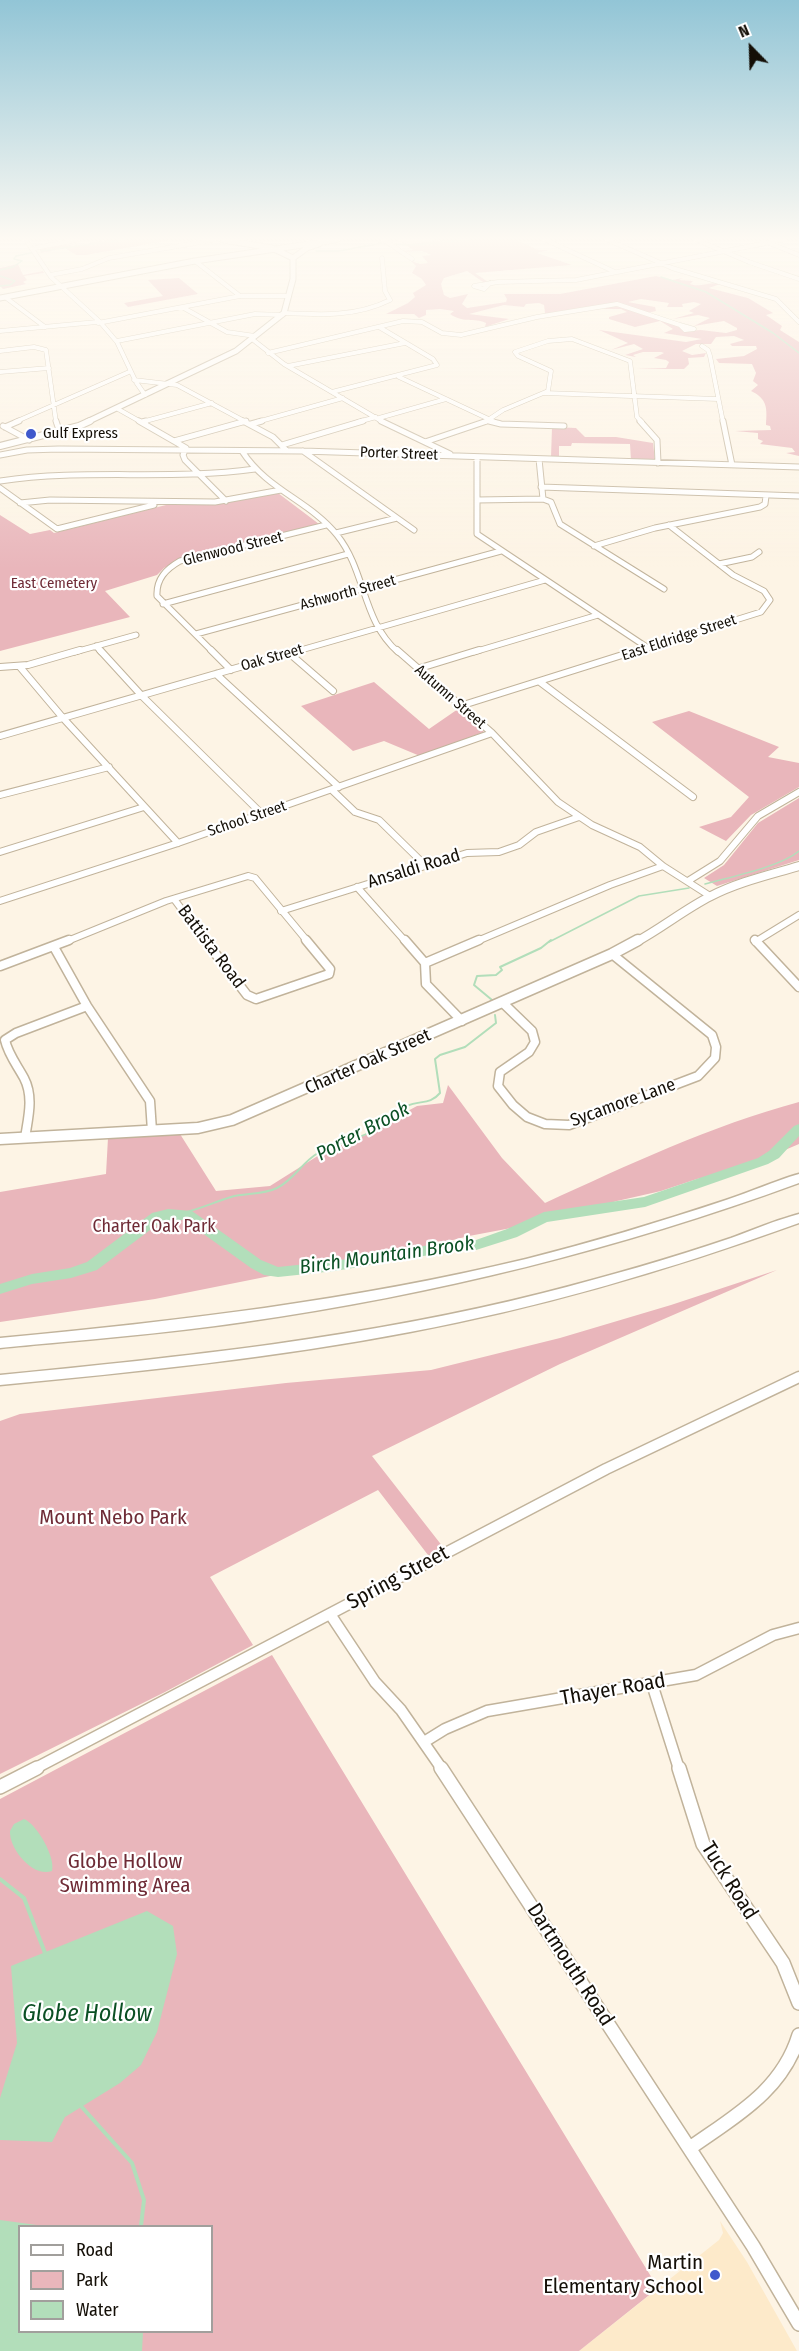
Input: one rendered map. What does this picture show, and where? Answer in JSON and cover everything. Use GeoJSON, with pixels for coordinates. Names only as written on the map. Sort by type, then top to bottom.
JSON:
{"type":"FeatureCollection","features":[{"type":"Feature","properties":{"kind":"highway"},"geometry":{"type":"LineString","coordinates":[[0,1343],[289,1310],[459,1279],[617,1239],[717,1208],[799,1178]]}},
{"type":"Feature","properties":{"kind":"highway"},"geometry":{"type":"LineString","coordinates":[[0,1383],[23,1378],[283,1349],[476,1313],[560,1293],[667,1263],[799,1218]]}},
{"type":"Feature","properties":{"kind":"main road"},"geometry":{"type":"LineString","coordinates":[[0,446],[60,432],[118,409],[166,382],[230,355],[237,350]]}},
{"type":"Feature","properties":{"kind":"main road","name":"Charter Oak Street"},"geometry":{"type":"LineString","coordinates":[[0,1139],[198,1128],[232,1120],[612,954],[660,929],[710,896],[741,883],[799,866]]}},
{"type":"Feature","properties":{"kind":"street"},"geometry":{"type":"LineString","coordinates":[[45,350],[57,429],[60,432]]}},
{"type":"Feature","properties":{"kind":"street"},"geometry":{"type":"LineString","coordinates":[[120,350],[129,372],[145,395]]}},
{"type":"Feature","properties":{"kind":"street"},"geometry":{"type":"LineString","coordinates":[[265,350],[332,392],[456,456]]}},
{"type":"Feature","properties":{"kind":"street"},"geometry":{"type":"LineString","coordinates":[[268,353],[282,350]]}},
{"type":"Feature","properties":{"kind":"street"},"geometry":{"type":"LineString","coordinates":[[288,366],[371,350]]}},
{"type":"Feature","properties":{"kind":"street"},"geometry":{"type":"LineString","coordinates":[[332,392],[437,366],[433,360],[416,350]]}},
{"type":"Feature","properties":{"kind":"street"},"geometry":{"type":"LineString","coordinates":[[425,442],[489,421],[502,410],[544,393],[550,387],[551,371],[518,356],[515,352],[521,350]]}},
{"type":"Feature","properties":{"kind":"street"},"geometry":{"type":"LineString","coordinates":[[602,350],[630,361],[637,417],[657,440],[658,463]]}},
{"type":"Feature","properties":{"kind":"street"},"geometry":{"type":"LineString","coordinates":[[708,350],[732,465]]}},
{"type":"Feature","properties":{"kind":"street"},"geometry":{"type":"LineString","coordinates":[[0,372],[49,368]]}},
{"type":"Feature","properties":{"kind":"street"},"geometry":{"type":"LineString","coordinates":[[3,426],[129,372]]}},
{"type":"Feature","properties":{"kind":"street"},"geometry":{"type":"LineString","coordinates":[[399,376],[489,421],[501,424],[564,426]]}},
{"type":"Feature","properties":{"kind":"street"},"geometry":{"type":"LineString","coordinates":[[134,380],[177,385],[246,421],[280,443],[286,450]]}},
{"type":"Feature","properties":{"kind":"street"},"geometry":{"type":"LineString","coordinates":[[544,393],[718,399]]}},
{"type":"Feature","properties":{"kind":"street"},"geometry":{"type":"LineString","coordinates":[[251,424],[343,398]]}},
{"type":"Feature","properties":{"kind":"street"},"geometry":{"type":"LineString","coordinates":[[254,451],[446,399]]}},
{"type":"Feature","properties":{"kind":"street"},"geometry":{"type":"LineString","coordinates":[[142,422],[212,403]]}},
{"type":"Feature","properties":{"kind":"street"},"geometry":{"type":"LineString","coordinates":[[118,409],[186,448],[185,460],[226,501]]}},
{"type":"Feature","properties":{"kind":"street"},"geometry":{"type":"LineString","coordinates":[[174,441],[246,421]]}},
{"type":"Feature","properties":{"kind":"street"},"geometry":{"type":"LineString","coordinates":[[3,426],[29,440]]}},
{"type":"Feature","properties":{"kind":"street"},"geometry":{"type":"LineString","coordinates":[[50,435],[59,449]]}},
{"type":"Feature","properties":{"kind":"street","name":"Porter Street"},"geometry":{"type":"LineString","coordinates":[[0,455],[27,450],[59,449],[286,450],[799,467]]}},
{"type":"Feature","properties":{"kind":"street"},"geometry":{"type":"LineString","coordinates":[[434,456],[439,449]]}},
{"type":"Feature","properties":{"kind":"street","name":"Autumn Street"},"geometry":{"type":"LineString","coordinates":[[242,451],[255,469],[336,533],[363,589],[375,628],[417,669],[492,733],[547,791],[579,817],[640,847],[663,866],[710,896]]}},
{"type":"Feature","properties":{"kind":"street"},"geometry":{"type":"LineString","coordinates":[[303,451],[414,530]]}},
{"type":"Feature","properties":{"kind":"street"},"geometry":{"type":"LineString","coordinates":[[477,457],[477,534],[648,648]]}},
{"type":"Feature","properties":{"kind":"street"},"geometry":{"type":"LineString","coordinates":[[539,459],[543,499]]}},
{"type":"Feature","properties":{"kind":"street"},"geometry":{"type":"LineString","coordinates":[[0,481],[48,474],[201,477],[255,469]]}},
{"type":"Feature","properties":{"kind":"street"},"geometry":{"type":"LineString","coordinates":[[541,487],[799,496]]}},
{"type":"Feature","properties":{"kind":"street"},"geometry":{"type":"LineString","coordinates":[[0,488],[57,529],[164,502]]}},
{"type":"Feature","properties":{"kind":"street"},"geometry":{"type":"LineString","coordinates":[[21,503],[50,500],[226,501],[281,490]]}},
{"type":"Feature","properties":{"kind":"street"},"geometry":{"type":"LineString","coordinates":[[594,546],[669,525],[760,507],[765,504],[766,496]]}},
{"type":"Feature","properties":{"kind":"street"},"geometry":{"type":"LineString","coordinates":[[477,500],[543,499],[551,502],[560,524],[664,589]]}},
{"type":"Feature","properties":{"kind":"street"},"geometry":{"type":"LineString","coordinates":[[336,533],[397,518]]}},
{"type":"Feature","properties":{"kind":"street","name":"Glenwood Street"},"geometry":{"type":"LineString","coordinates":[[163,604],[157,596],[157,582],[169,567],[180,561],[326,525]]}},
{"type":"Feature","properties":{"kind":"street","name":"East Eldridge Street"},"geometry":{"type":"LineString","coordinates":[[460,706],[761,612],[767,608],[770,600],[764,591],[733,575],[669,525]]}},
{"type":"Feature","properties":{"kind":"street","name":"Ashworth Street"},"geometry":{"type":"LineString","coordinates":[[196,634],[501,551]]}},
{"type":"Feature","properties":{"kind":"street"},"geometry":{"type":"LineString","coordinates":[[719,564],[752,557],[759,552]]}},
{"type":"Feature","properties":{"kind":"street"},"geometry":{"type":"LineString","coordinates":[[163,604],[348,554]]}},
{"type":"Feature","properties":{"kind":"street","name":"Oak Street"},"geometry":{"type":"LineString","coordinates":[[0,736],[545,580]]}},
{"type":"Feature","properties":{"kind":"street"},"geometry":{"type":"LineString","coordinates":[[163,604],[231,670]]}},
{"type":"Feature","properties":{"kind":"street"},"geometry":{"type":"LineString","coordinates":[[417,669],[598,615]]}},
{"type":"Feature","properties":{"kind":"street"},"geometry":{"type":"LineString","coordinates":[[0,667],[9,664],[20,667],[136,635]]}},
{"type":"Feature","properties":{"kind":"street"},"geometry":{"type":"LineString","coordinates":[[96,646],[142,696],[262,814]]}},
{"type":"Feature","properties":{"kind":"street"},"geometry":{"type":"LineString","coordinates":[[289,653],[333,691]]}},
{"type":"Feature","properties":{"kind":"street"},"geometry":{"type":"LineString","coordinates":[[20,667],[63,718],[178,843]]}},
{"type":"Feature","properties":{"kind":"street"},"geometry":{"type":"LineString","coordinates":[[216,674],[336,789],[355,812],[380,820],[426,866]]}},
{"type":"Feature","properties":{"kind":"street"},"geometry":{"type":"LineString","coordinates":[[540,682],[693,797]]}},
{"type":"Feature","properties":{"kind":"street","name":"School Street"},"geometry":{"type":"LineString","coordinates":[[0,901],[178,843],[492,733]]}},
{"type":"Feature","properties":{"kind":"street"},"geometry":{"type":"LineString","coordinates":[[0,795],[108,767]]}},
{"type":"Feature","properties":{"kind":"street"},"geometry":{"type":"LineString","coordinates":[[688,881],[720,861],[758,816],[799,792]]}},
{"type":"Feature","properties":{"kind":"street"},"geometry":{"type":"LineString","coordinates":[[0,852],[144,807]]}},
{"type":"Feature","properties":{"kind":"street","name":"Ansaldi Road"},"geometry":{"type":"LineString","coordinates":[[281,911],[467,853],[499,852],[519,845],[536,832],[579,817]]}},
{"type":"Feature","properties":{"kind":"street"},"geometry":{"type":"LineString","coordinates":[[425,963],[610,885],[663,866]]}},
{"type":"Feature","properties":{"kind":"street","name":"Battista Road"},"geometry":{"type":"LineString","coordinates":[[248,876],[255,878],[330,969],[328,974],[256,999],[247,995],[174,899],[248,876]]}},
{"type":"Feature","properties":{"kind":"street"},"geometry":{"type":"LineString","coordinates":[[357,887],[425,963],[426,984],[432,993],[462,1021]]}},
{"type":"Feature","properties":{"kind":"street"},"geometry":{"type":"LineString","coordinates":[[0,966],[174,899]]}},
{"type":"Feature","properties":{"kind":"street"},"geometry":{"type":"LineString","coordinates":[[799,915],[754,941],[799,987]]}},
{"type":"Feature","properties":{"kind":"street"},"geometry":{"type":"LineString","coordinates":[[54,947],[87,1006],[150,1101],[153,1131]]}},
{"type":"Feature","properties":{"kind":"street","name":"Sycamore Lane"},"geometry":{"type":"LineString","coordinates":[[503,1003],[532,1031],[535,1042],[528,1052],[500,1072],[498,1086],[518,1112],[532,1122],[551,1126],[569,1125],[698,1076],[715,1058],[716,1047],[712,1035],[612,954]]}},
{"type":"Feature","properties":{"kind":"street"},"geometry":{"type":"LineString","coordinates":[[25,1138],[29,1097],[27,1083],[6,1049],[5,1040],[16,1033],[87,1006]]}},
{"type":"Feature","properties":{"kind":"street","name":"Spring Street"},"geometry":{"type":"LineString","coordinates":[[0,1787],[616,1464],[799,1377]]}},
{"type":"Feature","properties":{"kind":"street","name":"Dartmouth Road"},"geometry":{"type":"LineString","coordinates":[[330,1614],[375,1682],[401,1710],[424,1742],[690,2148],[766,2266],[799,2324]]}},
{"type":"Feature","properties":{"kind":"street","name":"Thayer Road"},"geometry":{"type":"LineString","coordinates":[[424,1742],[462,1721],[487,1711],[696,1675],[721,1665],[765,1638],[799,1628]]}},
{"type":"Feature","properties":{"kind":"street","name":"Tuck Road"},"geometry":{"type":"LineString","coordinates":[[652,1684],[703,1844],[715,1866],[783,1964],[792,1979],[799,2003]]}},
{"type":"Feature","properties":{"kind":"street"},"geometry":{"type":"LineString","coordinates":[[690,2148],[769,2090],[786,2070],[797,2046],[799,2035]]}},
{"type":"Feature","properties":{"kind":"shaded area","name":"Martin Elementary School"},"geometry":{"type":"Polygon","coordinates":[[[720,2221],[747,2262],[797,2351],[579,2351],[719,2240],[723,2233],[720,2221]]]}},
{"type":"Feature","properties":{"kind":"green space"},"geometry":{"type":"Polygon","coordinates":[[[641,350],[685,350],[682,351],[692,355],[706,353],[704,357],[688,358],[689,364],[684,369],[636,369],[666,368],[669,362],[654,358],[664,353],[661,352],[643,352],[633,355],[636,357],[625,355],[641,350]]]}},
{"type":"Feature","properties":{"kind":"green space"},"geometry":{"type":"Polygon","coordinates":[[[756,350],[799,350],[799,456],[786,453],[795,452],[792,448],[760,444],[763,441],[758,439],[758,433],[735,431],[771,430],[770,426],[766,425],[766,409],[761,397],[751,391],[758,385],[753,381],[756,373],[752,364],[719,363],[716,359],[744,356],[756,350]]]}},
{"type":"Feature","properties":{"kind":"green space"},"geometry":{"type":"Polygon","coordinates":[[[552,427],[576,428],[585,437],[616,437],[653,443],[655,461],[631,460],[630,444],[572,443],[571,446],[559,446],[559,458],[551,457],[552,427]]]}},
{"type":"Feature","properties":{"kind":"green space","name":"East Cemetery"},"geometry":{"type":"Polygon","coordinates":[[[278,493],[319,524],[177,561],[157,575],[105,591],[130,617],[0,651],[0,515],[30,534],[50,530],[54,533],[170,504],[206,504],[278,493]]]}},
{"type":"Feature","properties":{"kind":"green space"},"geometry":{"type":"Polygon","coordinates":[[[374,682],[429,729],[458,709],[484,732],[420,756],[384,741],[353,751],[301,706],[374,682]]]}},
{"type":"Feature","properties":{"kind":"green space"},"geometry":{"type":"Polygon","coordinates":[[[689,711],[779,747],[768,757],[799,763],[799,787],[751,815],[726,841],[699,827],[731,817],[749,797],[652,722],[689,711]]]}},
{"type":"Feature","properties":{"kind":"green space"},"geometry":{"type":"Polygon","coordinates":[[[799,798],[799,860],[717,886],[704,878],[724,865],[758,823],[799,798]]]}},
{"type":"Feature","properties":{"kind":"green space","name":"Charter Oak Park"},"geometry":{"type":"Polygon","coordinates":[[[448,1085],[502,1158],[545,1203],[701,1134],[799,1102],[799,1144],[731,1173],[697,1179],[661,1191],[543,1222],[469,1236],[405,1252],[155,1299],[0,1322],[0,1192],[106,1174],[108,1138],[180,1134],[216,1191],[270,1186],[324,1152],[382,1128],[391,1120],[417,1106],[443,1103],[448,1085]]]}},
{"type":"Feature","properties":{"kind":"green space","name":"Mount Nebo Park"},"geometry":{"type":"Polygon","coordinates":[[[777,1270],[560,1364],[372,1456],[443,1547],[428,1555],[378,1490],[210,1577],[253,1645],[165,1692],[0,1774],[0,1421],[20,1414],[286,1383],[431,1370],[560,1338],[777,1270]]]}},
{"type":"Feature","properties":{"kind":"green space","name":"Globe Hollow Swimming Area"},"geometry":{"type":"Polygon","coordinates":[[[272,1655],[658,2288],[579,2351],[0,2351],[0,1799],[272,1655]]]}},
{"type":"Feature","properties":{"kind":"water"},"geometry":{"type":"Polygon","coordinates":[[[24,1819],[40,1834],[51,1858],[52,1871],[45,1872],[30,1866],[13,1846],[10,1831],[14,1824],[24,1819]]]}},
{"type":"Feature","properties":{"kind":"water","name":"Globe Hollow"},"geometry":{"type":"Polygon","coordinates":[[[147,1911],[173,1926],[177,1954],[157,2032],[141,2065],[120,2083],[65,2117],[52,2142],[0,2140],[0,2098],[17,2043],[11,1966],[147,1911]]]}},
{"type":"Feature","properties":{"kind":"water"},"geometry":{"type":"Polygon","coordinates":[[[0,2220],[37,2225],[18,2225],[18,2333],[143,2333],[142,2351],[0,2351],[0,2220]]]}},
{"type":"Feature","properties":{"kind":"waterway"},"geometry":{"type":"LineString","coordinates":[[795,350],[799,353]]}},
{"type":"Feature","properties":{"kind":"waterway","name":"Porter Brook"},"geometry":{"type":"LineString","coordinates":[[705,884],[768,867],[799,851]]}},
{"type":"Feature","properties":{"kind":"waterway","name":"Porter Brook"},"geometry":{"type":"LineString","coordinates":[[549,942],[639,896],[689,888]]}},
{"type":"Feature","properties":{"kind":"waterway","name":"Porter Brook"},"geometry":{"type":"LineString","coordinates":[[492,1000],[474,985],[477,976],[496,975],[502,970],[500,967],[541,948],[551,940]]}},
{"type":"Feature","properties":{"kind":"waterway","name":"Porter Brook"},"geometry":{"type":"LineString","coordinates":[[183,1213],[231,1197],[266,1192],[277,1188],[318,1153],[371,1132],[407,1106],[436,1097],[440,1093],[435,1059],[440,1055],[465,1047],[496,1023],[495,1015]]}},
{"type":"Feature","properties":{"kind":"waterway","name":"Birch Mountain Brook"},"geometry":{"type":"LineString","coordinates":[[0,1289],[32,1279],[71,1273],[92,1266],[157,1217],[168,1214],[187,1215],[256,1264],[269,1271],[278,1272],[335,1266],[453,1246],[476,1245],[512,1233],[544,1217],[645,1202],[763,1161],[774,1155],[799,1129]]}},
{"type":"Feature","properties":{"kind":"waterway"},"geometry":{"type":"LineString","coordinates":[[0,1879],[24,1898],[45,1953]]}},
{"type":"Feature","properties":{"kind":"waterway"},"geometry":{"type":"LineString","coordinates":[[80,2105],[132,2163],[144,2200],[141,2225]]}},
{"type":"Feature","properties":{"kind":"place","name":"Gulf Express"},"geometry":{"type":"Point","coordinates":[31,434]}},
{"type":"Feature","properties":{"kind":"place","name":"Martin Elementary School"},"geometry":{"type":"Point","coordinates":[715,2275]}}]}
